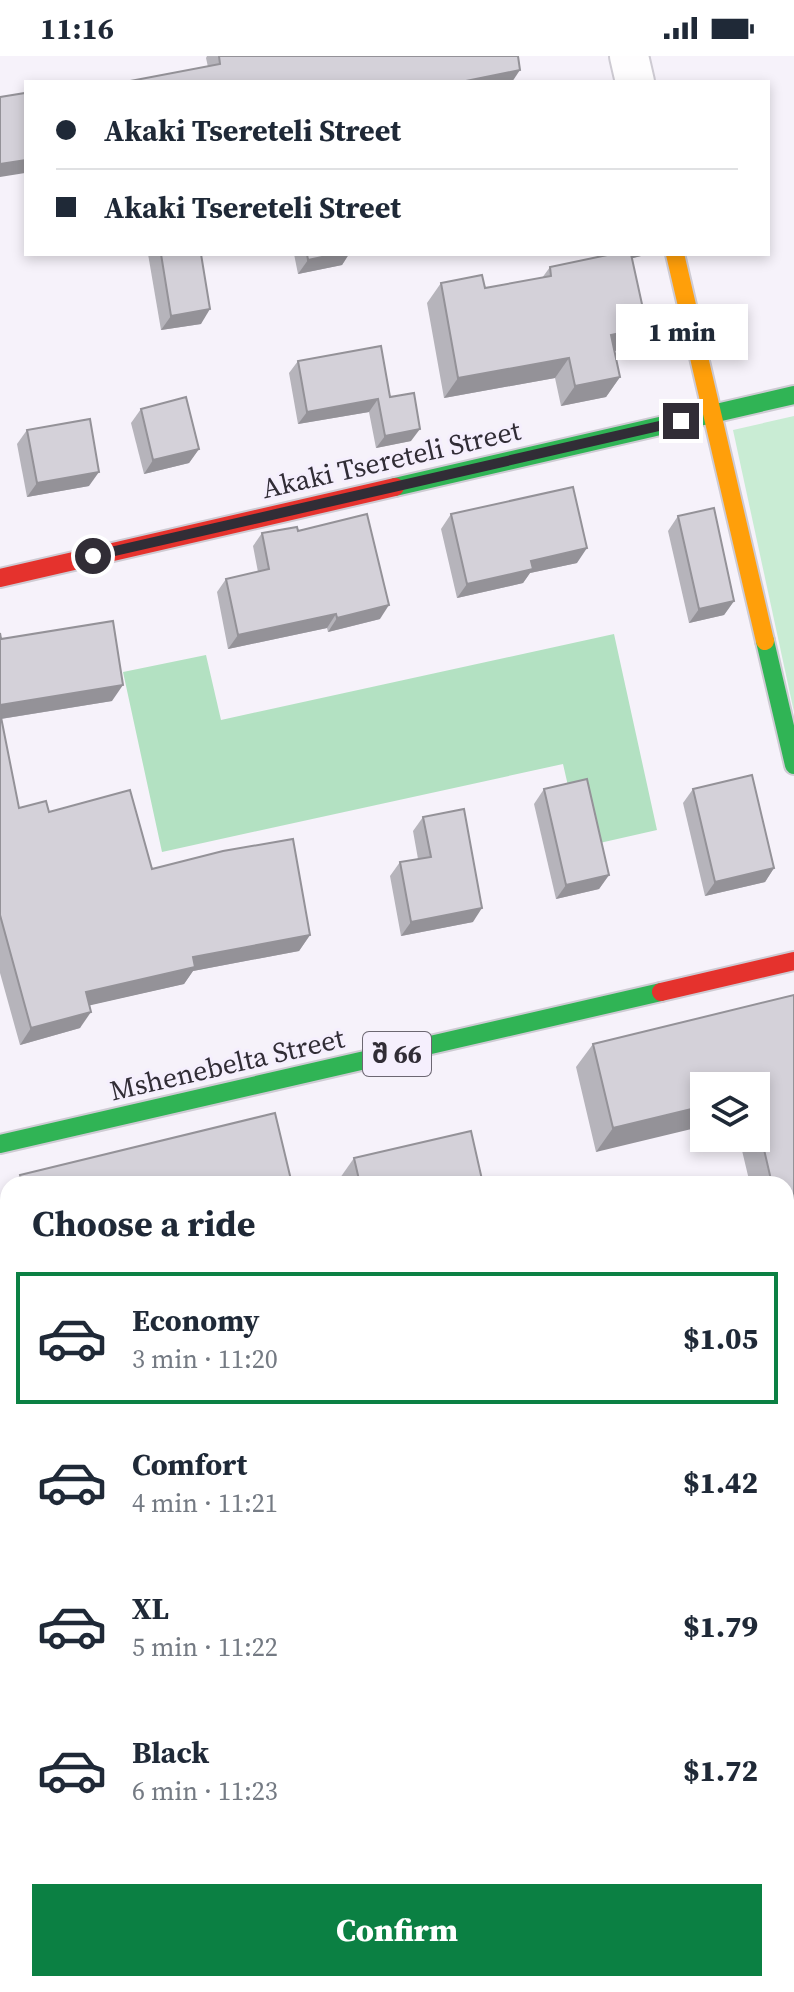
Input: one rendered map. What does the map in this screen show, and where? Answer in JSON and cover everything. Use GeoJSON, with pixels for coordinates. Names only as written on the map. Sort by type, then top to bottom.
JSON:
{"type":"FeatureCollection","features":[{"type":"Feature","properties":{"kind":"street"},"geometry":{"type":"LineString","coordinates":[[629,56],[635,80]]}},
{"type":"Feature","properties":{"kind":"street"},"geometry":{"type":"LineString","coordinates":[[675,256],[794,765]]}},
{"type":"Feature","properties":{"kind":"street","name":"Akaki Tsereteli Street"},"geometry":{"type":"LineString","coordinates":[[0,578],[794,395]]}},
{"type":"Feature","properties":{"kind":"street","name":"Mshenebelta Street"},"geometry":{"type":"LineString","coordinates":[[0,1144],[794,961]]}},
{"type":"Feature","properties":{"kind":"green space"},"geometry":{"type":"Polygon","coordinates":[[[794,416],[794,712],[733,430],[794,416]]]}},
{"type":"Feature","properties":{"kind":"green space"},"geometry":{"type":"Polygon","coordinates":[[[614,634],[657,830],[582,847],[563,764],[162,852],[123,672],[206,655],[221,720],[614,634]]]}},
{"type":"Feature","properties":{"kind":"building"},"geometry":{"type":"Polygon","coordinates":[[[219,56],[518,56],[520,70],[471,80],[136,80],[220,64],[219,56]]]}},
{"type":"Feature","properties":{"kind":"building"},"geometry":{"type":"Polygon","coordinates":[[[24,93],[24,160],[0,164],[0,97],[24,93]]]}},
{"type":"Feature","properties":{"kind":"building"},"geometry":{"type":"Polygon","coordinates":[[[161,256],[201,256],[210,309],[171,316],[161,256]]]}},
{"type":"Feature","properties":{"kind":"building"},"geometry":{"type":"Polygon","coordinates":[[[602,256],[631,256],[647,327],[611,335],[620,377],[575,386],[569,358],[458,378],[441,283],[482,275],[485,288],[551,276],[550,267],[602,256]]]}},
{"type":"Feature","properties":{"kind":"building"},"geometry":{"type":"Polygon","coordinates":[[[381,346],[390,397],[414,393],[420,429],[385,436],[378,399],[307,412],[298,361],[381,346]]]}},
{"type":"Feature","properties":{"kind":"building"},"geometry":{"type":"Polygon","coordinates":[[[186,397],[199,449],[153,460],[141,409],[186,397]]]}},
{"type":"Feature","properties":{"kind":"building"},"geometry":{"type":"Polygon","coordinates":[[[90,419],[99,472],[37,483],[27,430],[90,419]]]}},
{"type":"Feature","properties":{"kind":"building"},"geometry":{"type":"Polygon","coordinates":[[[573,487],[587,548],[531,561],[533,569],[467,584],[451,514],[573,487]]]}},
{"type":"Feature","properties":{"kind":"building"},"geometry":{"type":"Polygon","coordinates":[[[714,508],[734,601],[699,609],[678,516],[714,508]]]}},
{"type":"Feature","properties":{"kind":"building"},"geometry":{"type":"Polygon","coordinates":[[[367,514],[389,605],[337,618],[336,614],[238,635],[226,579],[269,569],[262,533],[297,527],[298,531],[367,514]]]}},
{"type":"Feature","properties":{"kind":"building"},"geometry":{"type":"Polygon","coordinates":[[[113,621],[123,685],[0,705],[0,633],[1,639],[113,621]]]}},
{"type":"Feature","properties":{"kind":"building"},"geometry":{"type":"Polygon","coordinates":[[[0,712],[19,808],[46,801],[49,812],[130,790],[152,869],[223,851],[293,839],[310,935],[193,957],[195,967],[86,992],[91,1012],[31,1028],[0,915],[0,712]]]}},
{"type":"Feature","properties":{"kind":"building"},"geometry":{"type":"Polygon","coordinates":[[[752,775],[774,868],[715,882],[693,789],[752,775]]]}},
{"type":"Feature","properties":{"kind":"building"},"geometry":{"type":"Polygon","coordinates":[[[587,779],[609,875],[566,885],[544,789],[587,779]]]}},
{"type":"Feature","properties":{"kind":"building"},"geometry":{"type":"Polygon","coordinates":[[[464,809],[482,908],[411,922],[400,862],[431,857],[423,817],[464,809]]]}},
{"type":"Feature","properties":{"kind":"building"},"geometry":{"type":"Polygon","coordinates":[[[794,995],[794,1176],[770,1176],[765,1152],[770,1152],[770,1072],[690,1072],[690,1109],[613,1128],[593,1044],[794,995]]]}},
{"type":"Feature","properties":{"kind":"building"},"geometry":{"type":"Polygon","coordinates":[[[275,1113],[290,1176],[20,1176],[275,1113]]]}},
{"type":"Feature","properties":{"kind":"building"},"geometry":{"type":"Polygon","coordinates":[[[471,1131],[481,1176],[358,1176],[354,1158],[471,1131]]]}},
{"type":"Feature","properties":{"kind":"traffic: fast"},"geometry":{"type":"LineString","coordinates":[[395,487],[794,395]]}},
{"type":"Feature","properties":{"kind":"traffic: fast"},"geometry":{"type":"LineString","coordinates":[[765,641],[794,765]]}},
{"type":"Feature","properties":{"kind":"traffic: fast"},"geometry":{"type":"LineString","coordinates":[[0,1144],[661,992]]}},
{"type":"Feature","properties":{"kind":"traffic: slow"},"geometry":{"type":"LineString","coordinates":[[675,256],[765,641]]}},
{"type":"Feature","properties":{"kind":"traffic: jam"},"geometry":{"type":"LineString","coordinates":[[0,578],[395,487]]}},
{"type":"Feature","properties":{"kind":"traffic: jam"},"geometry":{"type":"LineString","coordinates":[[661,992],[794,961]]}},
{"type":"Feature","properties":{"kind":"route"},"geometry":{"type":"LineString","coordinates":[[93,556],[681,421]]}}]}
